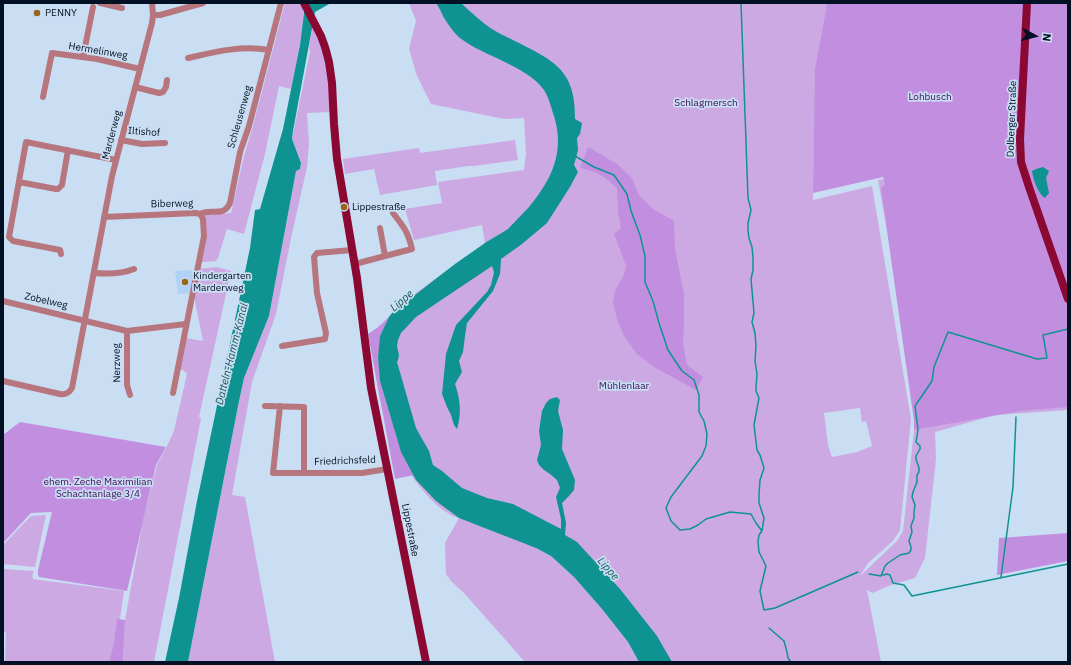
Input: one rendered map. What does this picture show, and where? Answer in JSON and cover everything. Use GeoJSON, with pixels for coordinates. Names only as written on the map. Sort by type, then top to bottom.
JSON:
{"type":"FeatureCollection","features":[{"type":"Feature","properties":{"kind":"main road","name":"Lippestraße"},"geometry":{"type":"LineString","coordinates":[[304,3],[317,27],[325,47],[331,77],[337,159],[355,264],[371,388],[426,662]]}},
{"type":"Feature","properties":{"kind":"main road","name":"Dolberger Straße"},"geometry":{"type":"LineString","coordinates":[[1027,3],[1020,139],[1021,162],[1028,187],[1068,299]]}},
{"type":"Feature","properties":{"kind":"street"},"geometry":{"type":"LineString","coordinates":[[84,57],[91,5],[96,7],[100,3],[122,8]]}},
{"type":"Feature","properties":{"kind":"street","name":"Marderweg"},"geometry":{"type":"LineString","coordinates":[[3,381],[60,394],[70,392],[73,385],[116,160],[152,23],[152,3]]}},
{"type":"Feature","properties":{"kind":"street"},"geometry":{"type":"LineString","coordinates":[[153,15],[160,15],[204,3]]}},
{"type":"Feature","properties":{"kind":"street","name":"Schleusenweg"},"geometry":{"type":"LineString","coordinates":[[200,214],[204,212],[224,211],[230,203],[240,152],[249,126],[281,3]]}},
{"type":"Feature","properties":{"kind":"street"},"geometry":{"type":"LineString","coordinates":[[188,58],[228,50],[255,48],[269,50]]}},
{"type":"Feature","properties":{"kind":"street","name":"Hermelinweg"},"geometry":{"type":"LineString","coordinates":[[43,97],[52,53],[81,58],[84,57],[140,69]]}},
{"type":"Feature","properties":{"kind":"street"},"geometry":{"type":"LineString","coordinates":[[135,87],[159,93],[163,92],[166,87],[167,80]]}},
{"type":"Feature","properties":{"kind":"street","name":"Iltishof"},"geometry":{"type":"LineString","coordinates":[[121,140],[142,144],[165,143]]}},
{"type":"Feature","properties":{"kind":"street"},"geometry":{"type":"LineString","coordinates":[[62,254],[60,250],[10,239],[9,235],[26,142],[116,160]]}},
{"type":"Feature","properties":{"kind":"street"},"geometry":{"type":"LineString","coordinates":[[19,182],[56,190],[58,189],[62,185],[68,150]]}},
{"type":"Feature","properties":{"kind":"street","name":"Biberweg"},"geometry":{"type":"LineString","coordinates":[[104,217],[196,213],[200,214],[203,219],[204,236],[173,393]]}},
{"type":"Feature","properties":{"kind":"street"},"geometry":{"type":"LineString","coordinates":[[355,264],[412,249],[406,229],[393,213]]}},
{"type":"Feature","properties":{"kind":"street"},"geometry":{"type":"LineString","coordinates":[[380,228],[385,256]]}},
{"type":"Feature","properties":{"kind":"street"},"geometry":{"type":"LineString","coordinates":[[282,346],[325,339],[326,333],[318,293],[314,257],[317,253],[352,250]]}},
{"type":"Feature","properties":{"kind":"street"},"geometry":{"type":"LineString","coordinates":[[94,273],[105,274],[128,272],[134,269]]}},
{"type":"Feature","properties":{"kind":"street","name":"Zobelweg"},"geometry":{"type":"LineString","coordinates":[[3,301],[85,320]]}},
{"type":"Feature","properties":{"kind":"street"},"geometry":{"type":"LineString","coordinates":[[85,320],[127,331],[186,324]]}},
{"type":"Feature","properties":{"kind":"street","name":"Nerzweg"},"geometry":{"type":"LineString","coordinates":[[127,331],[127,385],[130,395]]}},
{"type":"Feature","properties":{"kind":"street","name":"Friedrichsfeld"},"geometry":{"type":"LineString","coordinates":[[265,406],[304,407],[304,473]]}},
{"type":"Feature","properties":{"kind":"street","name":"Friedrichsfeld"},"geometry":{"type":"LineString","coordinates":[[280,406],[272,473],[362,473],[387,469]]}},
{"type":"Feature","properties":{"kind":"shaded area","name":"Kindergarten Marderweg"},"geometry":{"type":"Polygon","coordinates":[[[195,270],[191,293],[178,294],[175,271],[195,270]]]}},
{"type":"Feature","properties":{"kind":"green space"},"geometry":{"type":"Polygon","coordinates":[[[285,3],[301,3],[304,5],[299,47],[291,89],[279,86],[265,154],[244,234],[227,229],[216,261],[201,262],[205,236],[205,215],[231,213],[244,156],[285,3]]]}},
{"type":"Feature","properties":{"kind":"green space"},"geometry":{"type":"Polygon","coordinates":[[[409,3],[827,3],[819,47],[815,104],[813,200],[872,186],[911,419],[900,530],[893,541],[868,563],[860,576],[897,541],[903,531],[914,430],[921,428],[878,180],[910,176],[1068,292],[1068,410],[995,415],[935,432],[936,459],[925,558],[915,578],[888,586],[873,593],[867,590],[881,662],[640,662],[639,656],[589,589],[544,548],[536,548],[551,556],[574,577],[628,642],[639,662],[525,662],[464,593],[451,581],[446,574],[445,543],[459,518],[450,515],[427,496],[409,472],[401,456],[382,400],[380,401],[373,359],[373,340],[389,316],[398,307],[485,243],[482,225],[414,240],[405,209],[442,203],[438,182],[524,170],[526,154],[524,118],[504,119],[431,104],[417,76],[409,49],[416,21],[409,3]],[[860,408],[824,413],[828,445],[832,457],[857,452],[872,446],[866,421],[862,422],[860,408]]]}},
{"type":"Feature","properties":{"kind":"green space","name":"Lohbusch"},"geometry":{"type":"Polygon","coordinates":[[[827,3],[1068,3],[1068,407],[1020,411],[914,430],[914,421],[881,188],[885,184],[883,177],[813,193],[815,69],[827,3]]]}},
{"type":"Feature","properties":{"kind":"green space"},"geometry":{"type":"Polygon","coordinates":[[[313,23],[327,58],[333,112],[307,113],[309,143],[307,167],[276,314],[252,382],[232,495],[245,497],[275,662],[188,662],[244,378],[269,316],[296,171],[300,169],[301,163],[292,139],[310,52],[309,47],[313,23]]]}},
{"type":"Feature","properties":{"kind":"green space"},"geometry":{"type":"Polygon","coordinates":[[[515,140],[518,160],[435,171],[437,185],[380,195],[374,169],[345,174],[343,159],[419,148],[420,153],[515,140]]]}},
{"type":"Feature","properties":{"kind":"green space"},"geometry":{"type":"Polygon","coordinates":[[[588,147],[617,164],[632,178],[639,195],[653,209],[674,221],[675,249],[684,294],[683,343],[687,365],[703,377],[696,390],[654,367],[637,354],[624,336],[617,319],[613,303],[615,291],[624,275],[626,266],[614,234],[621,228],[618,212],[617,188],[600,175],[580,168],[588,147]]]}},
{"type":"Feature","properties":{"kind":"green space"},"geometry":{"type":"Polygon","coordinates":[[[217,267],[231,271],[199,417],[201,418],[154,662],[123,662],[125,620],[143,521],[157,465],[174,431],[187,374],[183,370],[180,370],[186,338],[203,341],[194,297],[199,269],[217,267]]]}},
{"type":"Feature","properties":{"kind":"green space"},"geometry":{"type":"Polygon","coordinates":[[[389,317],[380,336],[378,357],[380,381],[401,452],[414,475],[395,479],[368,334],[389,317]]]}},
{"type":"Feature","properties":{"kind":"green space","name":"ehem. Zeche Maximilian Schachtanlage 3/4"},"geometry":{"type":"Polygon","coordinates":[[[20,422],[166,447],[156,465],[127,591],[39,577],[38,570],[52,512],[31,513],[3,543],[3,435],[20,422]]]}},
{"type":"Feature","properties":{"kind":"green space"},"geometry":{"type":"Polygon","coordinates":[[[46,515],[35,567],[3,564],[3,545],[31,516],[46,515]]]}},
{"type":"Feature","properties":{"kind":"green space"},"geometry":{"type":"Polygon","coordinates":[[[1068,533],[1068,561],[997,575],[999,538],[1068,533]]]}},
{"type":"Feature","properties":{"kind":"green space"},"geometry":{"type":"Polygon","coordinates":[[[3,569],[34,571],[32,576],[33,579],[124,591],[117,640],[112,662],[5,662],[6,632],[3,632],[3,569]]]}},
{"type":"Feature","properties":{"kind":"green space"},"geometry":{"type":"Polygon","coordinates":[[[117,619],[125,620],[123,662],[109,662],[114,644],[117,619]]]}},
{"type":"Feature","properties":{"kind":"water","name":"Datteln-Hamm-Kanal"},"geometry":{"type":"Polygon","coordinates":[[[304,3],[331,3],[315,12],[292,139],[301,163],[300,169],[296,171],[269,316],[244,378],[188,662],[165,662],[250,248],[255,210],[260,209],[283,129],[300,45],[304,3]]]}},
{"type":"Feature","properties":{"kind":"water"},"geometry":{"type":"Polygon","coordinates":[[[436,3],[461,3],[492,29],[550,60],[566,77],[571,88],[574,102],[575,119],[582,123],[580,134],[577,138],[578,150],[574,165],[578,172],[570,187],[547,223],[501,259],[500,274],[493,291],[467,323],[463,352],[459,361],[462,372],[455,384],[460,406],[460,417],[457,429],[442,394],[446,354],[456,325],[487,292],[491,285],[494,272],[492,266],[416,317],[401,333],[397,346],[399,355],[397,362],[416,428],[429,451],[433,465],[462,488],[487,498],[513,504],[561,529],[561,519],[556,497],[560,488],[557,480],[539,465],[537,460],[541,445],[539,431],[542,411],[550,399],[557,397],[560,400],[558,411],[563,430],[562,449],[575,480],[574,490],[562,503],[566,523],[565,535],[577,542],[620,589],[657,636],[672,662],[639,662],[628,642],[602,609],[574,577],[551,556],[536,548],[459,518],[436,501],[416,480],[401,452],[380,381],[378,357],[380,336],[389,317],[393,312],[455,264],[511,226],[529,207],[544,186],[554,164],[558,141],[554,116],[549,99],[544,90],[527,74],[460,38],[449,25],[436,3]]]}},
{"type":"Feature","properties":{"kind":"water"},"geometry":{"type":"Polygon","coordinates":[[[1043,167],[1049,171],[1046,178],[1049,193],[1045,198],[1038,190],[1032,171],[1043,167]]]}},
{"type":"Feature","properties":{"kind":"waterway"},"geometry":{"type":"LineString","coordinates":[[741,3],[748,198],[751,210],[748,231],[753,258],[751,279],[754,313],[752,322],[756,346],[756,391],[759,398],[754,425],[757,450],[764,468],[760,480],[759,495],[759,503],[764,518],[762,531],[759,535],[758,542],[759,552],[766,566],[760,591],[764,610],[775,608],[858,572]]}},
{"type":"Feature","properties":{"kind":"waterway"},"geometry":{"type":"LineString","coordinates":[[575,156],[594,167],[614,175],[627,194],[645,256],[645,282],[653,301],[668,350],[682,371],[694,380],[699,395],[699,412],[704,421],[707,434],[706,446],[702,456],[671,497],[666,508],[671,521],[680,530],[690,529],[706,519],[730,512],[751,514],[762,531]]}},
{"type":"Feature","properties":{"kind":"waterway"},"geometry":{"type":"LineString","coordinates":[[869,574],[881,576],[885,566],[888,563],[900,555],[909,553],[911,550],[909,541],[912,532],[911,526],[914,518],[915,505],[912,497],[919,472],[916,456],[920,449],[920,446],[916,442],[918,430],[915,406],[932,381],[934,367],[948,332],[1037,359],[1047,358],[1043,335],[1068,329]]}},
{"type":"Feature","properties":{"kind":"waterway"},"geometry":{"type":"LineString","coordinates":[[1001,577],[1013,487],[1016,417]]}},
{"type":"Feature","properties":{"kind":"waterway"},"geometry":{"type":"LineString","coordinates":[[883,575],[890,575],[893,583],[904,585],[912,596],[1068,564]]}},
{"type":"Feature","properties":{"kind":"waterway"},"geometry":{"type":"LineString","coordinates":[[769,628],[784,641],[788,658],[791,662]]}},
{"type":"Feature","properties":{"kind":"place","name":"PENNY"},"geometry":{"type":"Point","coordinates":[37,13]}},
{"type":"Feature","properties":{"kind":"place","name":"Lippestraße"},"geometry":{"type":"Point","coordinates":[344,207]}},
{"type":"Feature","properties":{"kind":"place","name":"Kindergarten Marderweg"},"geometry":{"type":"Point","coordinates":[185,282]}},
{"type":"Feature","properties":{"kind":"park label","name":"Schlagmersch"},"geometry":{"type":"Point","coordinates":[706,103]}},
{"type":"Feature","properties":{"kind":"park label","name":"Mühlenlaar"},"geometry":{"type":"Point","coordinates":[624,386]}},
{"type":"Feature","properties":{"kind":"water label","name":"Lippe"},"geometry":{"type":"Point","coordinates":[402,301]}},
{"type":"Feature","properties":{"kind":"water label","name":"Lippe"},"geometry":{"type":"Point","coordinates":[608,569]}}]}
